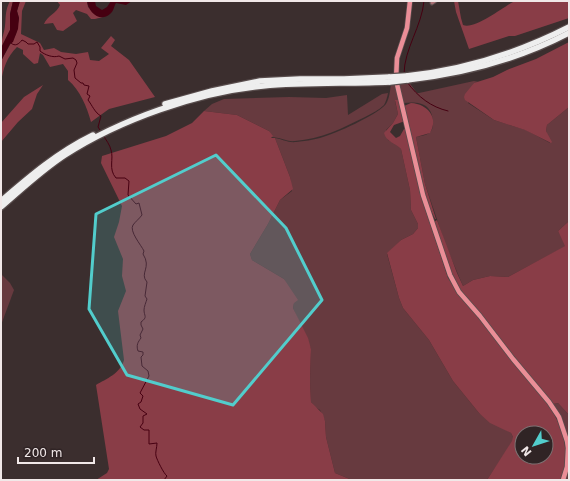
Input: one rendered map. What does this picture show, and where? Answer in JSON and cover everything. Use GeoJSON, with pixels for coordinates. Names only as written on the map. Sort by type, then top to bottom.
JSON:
{"type":"FeatureCollection","features":[{"type":"Feature","properties":{"kind":"highway"},"geometry":{"type":"LineString","coordinates":[[1,201],[42,166],[62,152],[102,133],[167,108],[213,95],[269,86],[343,84],[390,80],[431,74],[489,60],[521,49],[569,27]]}},
{"type":"Feature","properties":{"kind":"highway"},"geometry":{"type":"LineString","coordinates":[[407,78],[432,78],[490,64],[522,54],[569,33]]}},
{"type":"Feature","properties":{"kind":"highway"},"geometry":{"type":"LineString","coordinates":[[1,207],[45,169],[102,133]]}},
{"type":"Feature","properties":{"kind":"street"},"geometry":{"type":"LineString","coordinates":[[410,1],[407,28],[397,58],[396,75],[397,85],[423,195],[450,275],[459,292],[490,327],[559,417],[568,448],[567,467],[563,480]]}},
{"type":"Feature","properties":{"kind":"highlighted area"},"geometry":{"type":"Polygon","coordinates":[[[216,155],[286,228],[322,300],[233,405],[127,375],[89,309],[96,214],[216,155]]]}},
{"type":"Feature","properties":{"kind":"shaded area"},"geometry":{"type":"Polygon","coordinates":[[[10,1],[13,1],[10,14],[10,30],[1,48],[6,10],[10,1]]]}},
{"type":"Feature","properties":{"kind":"shaded area"},"geometry":{"type":"Polygon","coordinates":[[[13,1],[20,1],[17,11],[19,18],[18,29],[13,42],[10,44],[1,61],[1,48],[10,30],[10,14],[13,1]]]}},
{"type":"Feature","properties":{"kind":"shaded area"},"geometry":{"type":"Polygon","coordinates":[[[20,1],[26,1],[22,11],[21,34],[40,43],[44,50],[54,48],[61,52],[76,54],[88,52],[90,60],[99,61],[109,54],[101,48],[111,36],[115,40],[111,46],[129,60],[155,97],[109,109],[91,122],[82,99],[68,80],[68,71],[63,64],[50,67],[43,55],[40,53],[38,63],[34,64],[23,54],[23,50],[17,47],[6,63],[1,83],[1,61],[16,34],[19,18],[17,11],[20,1]]]}},
{"type":"Feature","properties":{"kind":"shaded area"},"geometry":{"type":"Polygon","coordinates":[[[57,1],[87,1],[88,7],[100,17],[103,17],[91,19],[87,14],[76,10],[73,13],[77,21],[63,31],[57,30],[53,23],[44,24],[45,21],[59,8],[60,5],[57,1]]]}},
{"type":"Feature","properties":{"kind":"shaded area"},"geometry":{"type":"Polygon","coordinates":[[[87,1],[95,1],[96,6],[102,10],[107,7],[111,1],[132,1],[126,5],[116,3],[111,13],[106,16],[99,17],[92,12],[87,1]]]}},
{"type":"Feature","properties":{"kind":"shaded area"},"geometry":{"type":"Polygon","coordinates":[[[454,1],[458,1],[463,25],[468,26],[481,22],[517,1],[569,1],[569,18],[515,36],[509,36],[469,49],[456,12],[454,1]]]}},
{"type":"Feature","properties":{"kind":"shaded area"},"geometry":{"type":"Polygon","coordinates":[[[569,42],[569,107],[547,125],[546,131],[552,142],[551,143],[525,130],[494,120],[465,100],[465,94],[474,83],[493,77],[536,59],[569,42]]]}},
{"type":"Feature","properties":{"kind":"shaded area"},"geometry":{"type":"Polygon","coordinates":[[[394,81],[399,100],[395,101],[398,114],[393,123],[386,130],[388,140],[398,145],[401,149],[410,190],[411,210],[418,224],[418,228],[413,234],[401,240],[387,254],[403,308],[429,340],[453,381],[479,413],[511,433],[513,437],[513,441],[487,480],[352,480],[335,473],[326,437],[325,421],[320,410],[311,402],[311,349],[293,308],[294,303],[284,279],[252,260],[250,254],[280,200],[292,191],[290,177],[275,138],[293,142],[311,140],[327,136],[355,124],[386,104],[391,83],[394,81]]]}},
{"type":"Feature","properties":{"kind":"shaded area"},"geometry":{"type":"Polygon","coordinates":[[[408,81],[417,93],[474,81],[479,82],[474,83],[468,103],[494,120],[526,130],[550,143],[546,131],[547,125],[569,107],[569,221],[558,231],[566,246],[508,277],[490,276],[473,280],[463,286],[446,246],[425,184],[416,137],[431,131],[433,125],[432,116],[430,111],[424,105],[414,102],[403,103],[397,82],[408,81]]]}},
{"type":"Feature","properties":{"kind":"shaded area"},"geometry":{"type":"Polygon","coordinates":[[[43,85],[37,94],[32,109],[18,122],[1,142],[1,123],[24,97],[43,85]]]}},
{"type":"Feature","properties":{"kind":"shaded area"},"geometry":{"type":"Polygon","coordinates":[[[388,93],[384,105],[365,117],[323,135],[295,141],[271,137],[269,131],[237,115],[204,111],[212,104],[224,99],[289,97],[326,98],[347,95],[348,115],[382,94],[388,93]]]}},
{"type":"Feature","properties":{"kind":"shaded area"},"geometry":{"type":"Polygon","coordinates":[[[395,100],[399,100],[405,121],[394,125],[390,132],[396,138],[400,136],[404,129],[407,128],[420,193],[448,278],[456,290],[434,222],[437,220],[463,286],[473,280],[490,276],[508,277],[565,246],[558,231],[569,221],[569,415],[558,403],[553,404],[551,409],[560,426],[565,444],[564,471],[561,480],[487,480],[512,441],[513,437],[511,433],[490,423],[479,413],[453,381],[429,340],[403,308],[387,253],[401,240],[413,234],[418,228],[418,224],[411,210],[410,190],[401,149],[389,140],[384,133],[393,123],[398,114],[395,100]]]}},
{"type":"Feature","properties":{"kind":"shaded area"},"geometry":{"type":"Polygon","coordinates":[[[411,103],[427,109],[432,117],[433,122],[430,133],[416,137],[425,184],[436,219],[425,198],[404,106],[411,103]]]}},
{"type":"Feature","properties":{"kind":"shaded area"},"geometry":{"type":"Polygon","coordinates":[[[204,111],[237,115],[269,131],[273,136],[271,138],[275,138],[293,189],[280,200],[250,254],[252,260],[284,279],[298,300],[294,303],[293,308],[308,338],[311,349],[311,402],[323,414],[326,437],[335,473],[352,480],[96,480],[107,473],[109,469],[96,385],[120,369],[124,360],[118,311],[126,291],[122,276],[123,259],[114,237],[122,206],[101,163],[102,156],[166,136],[192,123],[204,111]]]}},
{"type":"Feature","properties":{"kind":"shaded area"},"geometry":{"type":"Polygon","coordinates":[[[1,274],[10,283],[14,290],[1,325],[1,274]]]}},
{"type":"Feature","properties":{"kind":"shaded area"},"geometry":{"type":"Polygon","coordinates":[[[558,403],[569,415],[569,451],[553,404],[558,403]]]}},
{"type":"Feature","properties":{"kind":"shaded area"},"geometry":{"type":"Polygon","coordinates":[[[569,451],[569,480],[565,480],[569,451]]]}},
{"type":"Feature","properties":{"kind":"waterway"},"geometry":{"type":"LineString","coordinates":[[404,74],[407,56],[423,10],[424,1]]}},
{"type":"Feature","properties":{"kind":"waterway"},"geometry":{"type":"LineString","coordinates":[[11,43],[14,45],[20,43],[22,40],[28,44],[34,44],[37,42],[40,47],[40,51],[47,55],[54,57],[59,56],[65,59],[73,58],[76,60],[77,63],[74,70],[75,78],[84,85],[89,86],[87,94],[90,96],[88,100],[95,111],[101,116],[98,127],[102,133]]}},
{"type":"Feature","properties":{"kind":"waterway"},"geometry":{"type":"LineString","coordinates":[[407,82],[425,101],[448,111]]}},
{"type":"Feature","properties":{"kind":"waterway"},"geometry":{"type":"LineString","coordinates":[[103,135],[111,150],[112,171],[116,178],[125,178],[129,181],[128,195],[136,204],[139,203],[142,215],[132,228],[144,251],[143,254],[146,263],[144,276],[147,282],[145,296],[147,299],[144,310],[145,318],[141,322],[143,329],[137,347],[138,351],[143,352],[141,357],[142,366],[148,371],[149,376],[140,393],[143,396],[141,402],[138,404],[140,409],[147,414],[143,416],[143,423],[140,427],[144,430],[149,430],[149,444],[157,443],[156,456],[167,476],[164,480]]}}]}
